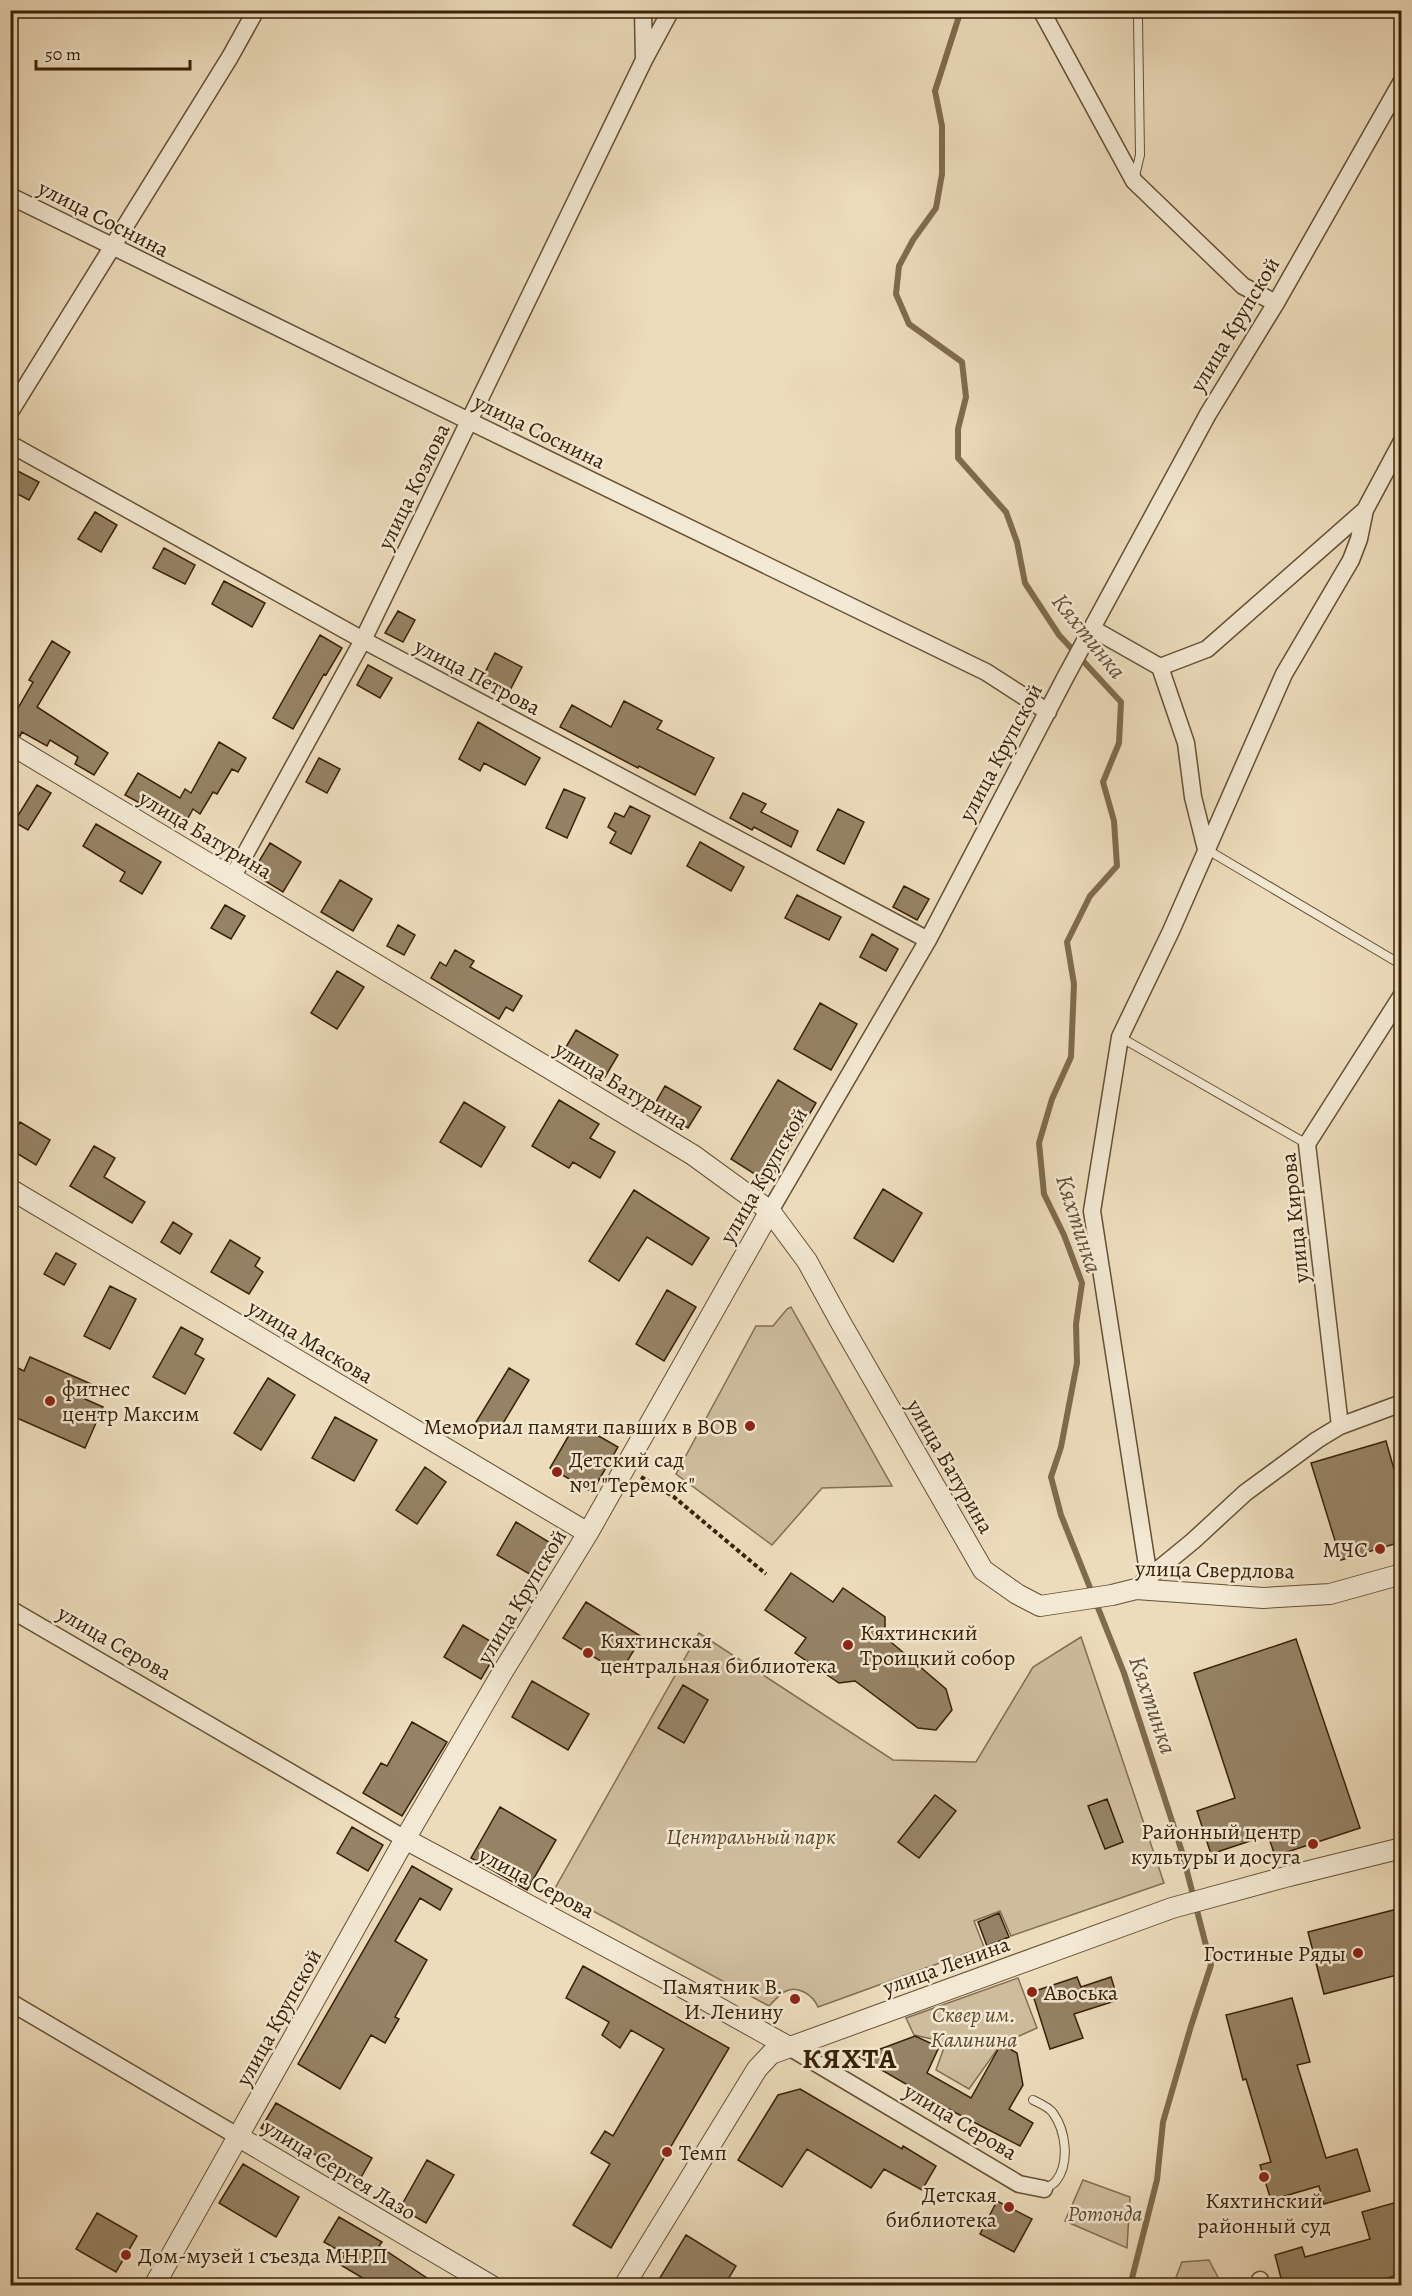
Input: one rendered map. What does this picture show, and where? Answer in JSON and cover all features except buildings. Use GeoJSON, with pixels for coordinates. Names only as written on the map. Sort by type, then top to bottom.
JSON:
{"type":"FeatureCollection","features":[{"type":"Feature","properties":{"kind":"street"},"geometry":{"type":"LineString","coordinates":[[10,412],[230,57],[256,10]]}},
{"type":"Feature","properties":{"kind":"street"},"geometry":{"type":"LineString","coordinates":[[643,10],[644,60]]}},
{"type":"Feature","properties":{"kind":"street","name":"улица Козлова"},"geometry":{"type":"LineString","coordinates":[[232,878],[363,640],[644,60],[671,10]]}},
{"type":"Feature","properties":{"kind":"street"},"geometry":{"type":"LineString","coordinates":[[1041,10],[1134,181],[1243,286],[1276,303]]}},
{"type":"Feature","properties":{"kind":"street","name":"улица Крупской"},"geometry":{"type":"LineString","coordinates":[[154,2286],[405,1839],[502,1673],[588,1533],[770,1211],[927,940],[1208,414],[1276,303],[1401,81]]}},
{"type":"Feature","properties":{"kind":"street","name":"улица Соснина"},"geometry":{"type":"LineString","coordinates":[[10,196],[986,672],[1048,712]]}},
{"type":"Feature","properties":{"kind":"street"},"geometry":{"type":"LineString","coordinates":[[1142,1583],[1092,1211],[1120,1037],[1171,931],[1284,675],[1351,560],[1359,539],[1365,510],[1401,441]]}},
{"type":"Feature","properties":{"kind":"street","name":"улица Петрова"},"geometry":{"type":"LineString","coordinates":[[10,444],[363,640],[927,940]]}},
{"type":"Feature","properties":{"kind":"street"},"geometry":{"type":"LineString","coordinates":[[1160,667],[1207,649],[1365,510]]}},
{"type":"Feature","properties":{"kind":"street"},"geometry":{"type":"LineString","coordinates":[[1094,629],[1160,667],[1186,743],[1193,797],[1206,849]]}},
{"type":"Feature","properties":{"kind":"street","name":"улица Батурина"},"geometry":{"type":"LineString","coordinates":[[10,744],[693,1155],[770,1211],[807,1261],[983,1570],[1017,1594],[1040,1606],[1062,1603]]}},
{"type":"Feature","properties":{"kind":"street","name":"улица Кирова"},"geometry":{"type":"LineString","coordinates":[[1340,1426],[1306,1144],[1401,995]]}},
{"type":"Feature","properties":{"kind":"street","name":"улица Маскова"},"geometry":{"type":"LineString","coordinates":[[10,1189],[588,1533]]}},
{"type":"Feature","properties":{"kind":"street"},"geometry":{"type":"LineString","coordinates":[[1142,1583],[1245,1493],[1317,1440],[1340,1426],[1401,1403]]}},
{"type":"Feature","properties":{"kind":"street","name":"улица Свердлова"},"geometry":{"type":"LineString","coordinates":[[1062,1603],[1112,1595],[1142,1583],[1263,1598],[1330,1594],[1401,1574]]}},
{"type":"Feature","properties":{"kind":"street","name":"улица Серова"},"geometry":{"type":"LineString","coordinates":[[10,1609],[405,1839],[789,2047],[1019,2184],[1044,2188]]}},
{"type":"Feature","properties":{"kind":"street","name":"улица Ленина"},"geometry":{"type":"LineString","coordinates":[[624,2286],[757,2069],[771,2054],[1172,1908],[1401,1848]]}},
{"type":"Feature","properties":{"kind":"street","name":"улица Сергея Лазо"},"geometry":{"type":"LineString","coordinates":[[10,2002],[492,2286]]}},
{"type":"Feature","properties":{"kind":"lane"},"geometry":{"type":"LineString","coordinates":[[1134,181],[1140,155],[1138,18],[1141,10]]}},
{"type":"Feature","properties":{"kind":"lane"},"geometry":{"type":"LineString","coordinates":[[1206,849],[1401,965]]}},
{"type":"Feature","properties":{"kind":"lane"},"geometry":{"type":"LineString","coordinates":[[1120,1037],[1306,1144]]}},
{"type":"Feature","properties":{"kind":"lane"},"geometry":{"type":"LineString","coordinates":[[1033,2100],[1052,2112],[1061,2132],[1065,2152],[1064,2163],[1056,2182],[1044,2188]]}},
{"type":"Feature","properties":{"kind":"path"},"geometry":{"type":"LineString","coordinates":[[625,1467],[674,1497],[765,1574]]}},
{"type":"Feature","properties":{"kind":"green space"},"geometry":{"type":"Polygon","coordinates":[[[791,1307],[892,1486],[822,1488],[772,1545],[676,1474],[756,1326],[773,1326],[791,1307]]]}},
{"type":"Feature","properties":{"kind":"green space","name":"Центральный парк"},"geometry":{"type":"Polygon","coordinates":[[[699,1633],[893,1760],[976,1762],[1033,1667],[1081,1637],[1164,1883],[1011,1936],[1000,1911],[974,1921],[984,1947],[818,2007],[804,1992],[794,1989],[778,1996],[769,2006],[554,1890],[699,1633]]]}},
{"type":"Feature","properties":{"kind":"green space","name":"Сквер им. Калинина"},"geometry":{"type":"Polygon","coordinates":[[[1018,1978],[1037,2028],[1001,2044],[969,2089],[936,2070],[946,2042],[914,2035],[906,2018],[1018,1978]]]}},
{"type":"Feature","properties":{"kind":"green space","name":"Ротонда"},"geometry":{"type":"Polygon","coordinates":[[[1083,2180],[1130,2197],[1127,2248],[1065,2221],[1083,2180]]]}},
{"type":"Feature","properties":{"kind":"green space"},"geometry":{"type":"Polygon","coordinates":[[[1209,2260],[1222,2285],[1173,2285],[1182,2262],[1209,2260]]]}},
{"type":"Feature","properties":{"kind":"waterway","name":"Кяхтинка"},"geometry":{"type":"LineString","coordinates":[[961,10],[935,91],[942,126],[942,174],[936,208],[913,240],[899,266],[896,294],[909,324],[962,362],[966,397],[958,429],[958,458],[1006,512],[1017,542],[1025,583],[1059,635],[1121,702],[1119,743],[1103,782],[1114,821],[1117,866],[1090,896],[1067,942],[1074,984],[1071,1057],[1052,1099],[1039,1143],[1044,1194],[1064,1235],[1082,1283],[1076,1324],[1077,1363],[1061,1447],[1051,1477],[1061,1515],[1124,1673],[1182,1852],[1211,1965],[1163,2122],[1157,2180],[1130,2286]]}},
{"type":"Feature","properties":{"kind":"place","name":"фитнес центр Максим"},"geometry":{"type":"Point","coordinates":[50,1401]}},
{"type":"Feature","properties":{"kind":"place","name":"Мемориал памяти павших в ВОВ"},"geometry":{"type":"Point","coordinates":[750,1426]}},
{"type":"Feature","properties":{"kind":"place","name":"Детский сад №1 \"Теремок\""},"geometry":{"type":"Point","coordinates":[557,1472]}},
{"type":"Feature","properties":{"kind":"place","name":"МЧС"},"geometry":{"type":"Point","coordinates":[1380,1549]}},
{"type":"Feature","properties":{"kind":"place","name":"Кяхтинский Троицкий собор"},"geometry":{"type":"Point","coordinates":[848,1645]}},
{"type":"Feature","properties":{"kind":"place","name":"Кяхтинская центральная библиотека"},"geometry":{"type":"Point","coordinates":[588,1653]}},
{"type":"Feature","properties":{"kind":"place","name":"Районный центр культуры и досуга"},"geometry":{"type":"Point","coordinates":[1313,1844]}},
{"type":"Feature","properties":{"kind":"place","name":"Гостиные Ряды"},"geometry":{"type":"Point","coordinates":[1358,1953]}},
{"type":"Feature","properties":{"kind":"place","name":"Авоська"},"geometry":{"type":"Point","coordinates":[1032,1992]}},
{"type":"Feature","properties":{"kind":"place","name":"Памятник В. И. Ленину"},"geometry":{"type":"Point","coordinates":[795,1999]}},
{"type":"Feature","properties":{"kind":"place","name":"Темп"},"geometry":{"type":"Point","coordinates":[667,2152]}},
{"type":"Feature","properties":{"kind":"place","name":"Кяхтинский районный суд"},"geometry":{"type":"Point","coordinates":[1264,2177]}},
{"type":"Feature","properties":{"kind":"place","name":"Детская библиотека"},"geometry":{"type":"Point","coordinates":[1009,2207]}},
{"type":"Feature","properties":{"kind":"place","name":"Дом-музей 1 съезда МНРП"},"geometry":{"type":"Point","coordinates":[126,2255]}},
{"type":"Feature","properties":{"kind":"district","name":"КЯХТА"},"geometry":{"type":"Point","coordinates":[850,2058]}}]}
